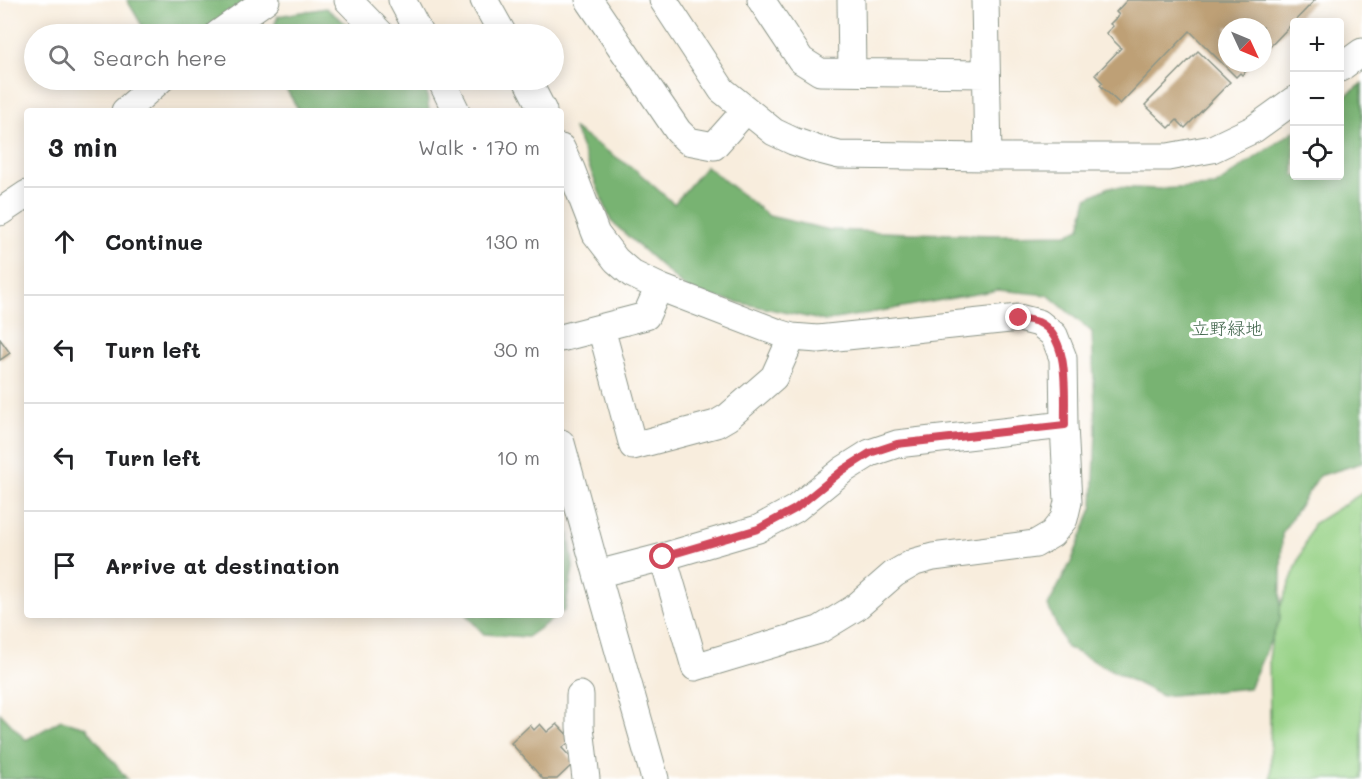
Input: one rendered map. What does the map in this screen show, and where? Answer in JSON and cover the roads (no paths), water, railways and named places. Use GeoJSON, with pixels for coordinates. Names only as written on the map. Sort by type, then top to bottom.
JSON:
{"type":"FeatureCollection","features":[{"type":"Feature","properties":{"kind":"street"},"geometry":{"type":"LineString","coordinates":[[232,24],[266,0]]}},
{"type":"Feature","properties":{"kind":"street"},"geometry":{"type":"LineString","coordinates":[[348,0],[371,24]]}},
{"type":"Feature","properties":{"kind":"street"},"geometry":{"type":"LineString","coordinates":[[402,0],[415,24]]}},
{"type":"Feature","properties":{"kind":"street"},"geometry":{"type":"LineString","coordinates":[[484,0],[497,24]]}},
{"type":"Feature","properties":{"kind":"street"},"geometry":{"type":"LineString","coordinates":[[589,0],[678,131],[688,141],[714,146],[746,110]]}},
{"type":"Feature","properties":{"kind":"street"},"geometry":{"type":"LineString","coordinates":[[663,0],[722,90],[774,132],[839,155],[1168,157],[1212,149],[1254,129],[1290,103]]}},
{"type":"Feature","properties":{"kind":"street"},"geometry":{"type":"LineString","coordinates":[[761,0],[801,60],[820,72],[986,74]]}},
{"type":"Feature","properties":{"kind":"street"},"geometry":{"type":"LineString","coordinates":[[851,0],[852,72]]}},
{"type":"Feature","properties":{"kind":"street"},"geometry":{"type":"LineString","coordinates":[[985,0],[988,157]]}},
{"type":"Feature","properties":{"kind":"street"},"geometry":{"type":"LineString","coordinates":[[1344,65],[1362,52]]}},
{"type":"Feature","properties":{"kind":"street"},"geometry":{"type":"LineString","coordinates":[[129,108],[149,90]]}},
{"type":"Feature","properties":{"kind":"street"},"geometry":{"type":"LineString","coordinates":[[446,90],[455,108]]}},
{"type":"Feature","properties":{"kind":"street"},"geometry":{"type":"LineString","coordinates":[[532,90],[541,108]]}},
{"type":"Feature","properties":{"kind":"street"},"geometry":{"type":"LineString","coordinates":[[564,154],[596,234],[616,260],[632,274],[659,287],[792,337],[818,339],[1019,318],[1039,322],[1054,335],[1063,358],[1068,502],[1064,519],[1052,534],[1035,544],[933,557],[915,562],[894,574],[855,608],[819,630],[695,667],[663,557]]}},
{"type":"Feature","properties":{"kind":"street"},"geometry":{"type":"LineString","coordinates":[[0,212],[24,196]]}},
{"type":"Feature","properties":{"kind":"street"},"geometry":{"type":"LineString","coordinates":[[564,337],[646,316],[659,287]]}},
{"type":"Feature","properties":{"kind":"street"},"geometry":{"type":"LineString","coordinates":[[601,328],[633,446],[716,424],[728,417],[774,377],[792,337]]}},
{"type":"Feature","properties":{"kind":"street"},"geometry":{"type":"LineString","coordinates":[[597,574],[758,529],[795,509],[843,470],[870,453],[897,444],[1065,425]]}},
{"type":"Feature","properties":{"kind":"street"},"geometry":{"type":"LineString","coordinates":[[564,454],[655,779]]}},
{"type":"Feature","properties":{"kind":"street"},"geometry":{"type":"LineString","coordinates":[[580,695],[580,727],[586,779]]}},
{"type":"Feature","properties":{"kind":"park label","name":"立野緑地"},"geometry":{"type":"Point","coordinates":[1227,328]}}]}
